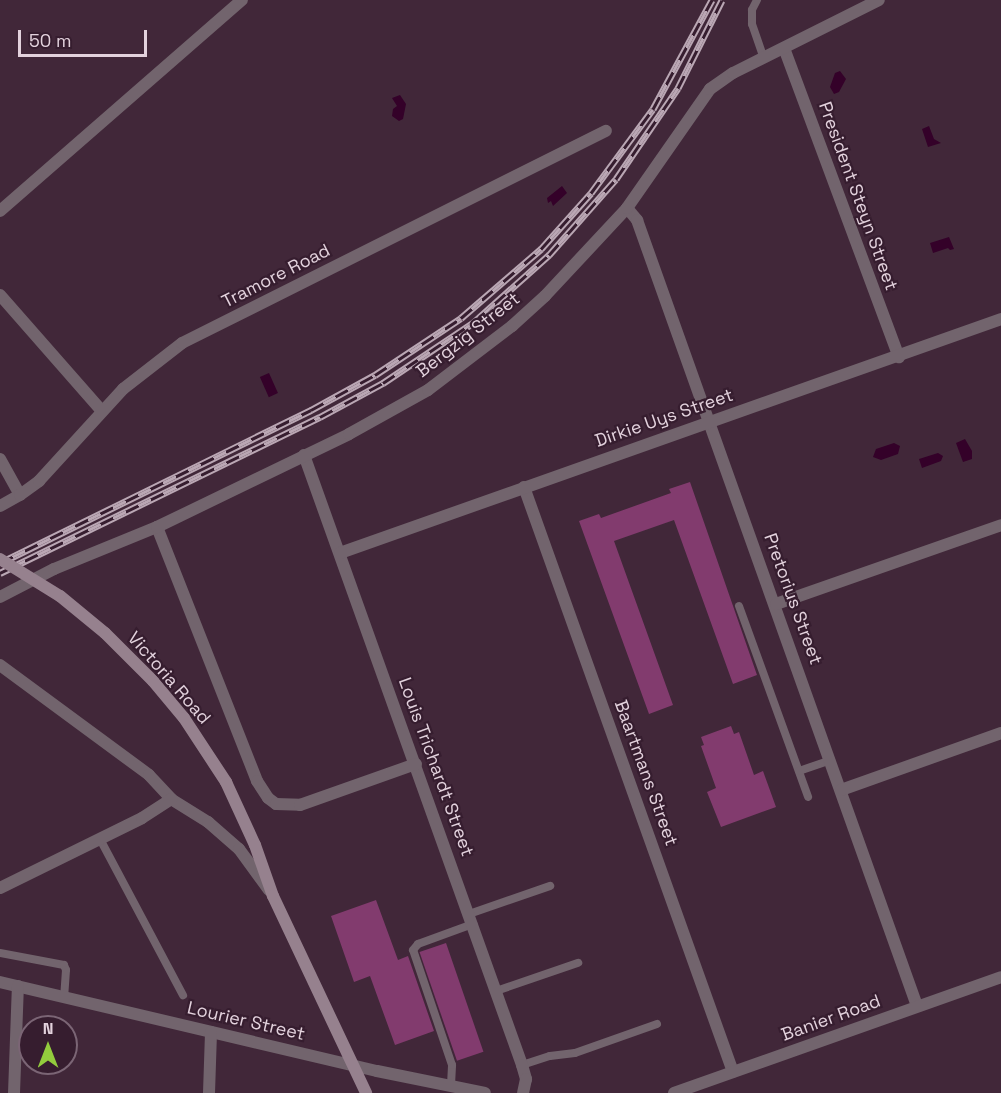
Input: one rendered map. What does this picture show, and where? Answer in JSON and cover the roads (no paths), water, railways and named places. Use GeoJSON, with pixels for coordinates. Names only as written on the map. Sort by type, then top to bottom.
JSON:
{"type":"FeatureCollection","features":[{"type":"Feature","properties":{"kind":"street"},"geometry":{"type":"LineString","coordinates":[[0,211],[242,0]]}},
{"type":"Feature","properties":{"kind":"street","name":"Bergzig Street"},"geometry":{"type":"LineString","coordinates":[[0,597],[54,569],[157,527],[406,404],[468,362],[545,296],[627,208],[710,89],[733,73],[879,0]]}},
{"type":"Feature","properties":{"kind":"street","name":"President Steyn Street"},"geometry":{"type":"LineString","coordinates":[[784,48],[899,357]]}},
{"type":"Feature","properties":{"kind":"street","name":"Tramore Road"},"geometry":{"type":"LineString","coordinates":[[0,506],[20,495],[55,465],[102,411],[146,369],[182,344],[606,131]]}},
{"type":"Feature","properties":{"kind":"street","name":"Pretorius Street"},"geometry":{"type":"LineString","coordinates":[[627,208],[637,220],[708,422],[776,604],[917,1006]]}},
{"type":"Feature","properties":{"kind":"street"},"geometry":{"type":"LineString","coordinates":[[0,295],[102,411]]}},
{"type":"Feature","properties":{"kind":"street","name":"Dirkie Uys Street"},"geometry":{"type":"LineString","coordinates":[[340,553],[1001,319]]}},
{"type":"Feature","properties":{"kind":"street","name":"Louis Trichardt Street"},"geometry":{"type":"LineString","coordinates":[[304,455],[522,1065],[526,1079],[523,1093]]}},
{"type":"Feature","properties":{"kind":"street"},"geometry":{"type":"LineString","coordinates":[[0,459],[20,495]]}},
{"type":"Feature","properties":{"kind":"street","name":"Baartmans Street"},"geometry":{"type":"LineString","coordinates":[[524,487],[733,1072]]}},
{"type":"Feature","properties":{"kind":"street"},"geometry":{"type":"LineString","coordinates":[[776,604],[1001,525]]}},
{"type":"Feature","properties":{"kind":"street"},"geometry":{"type":"LineString","coordinates":[[157,527],[257,781],[268,798],[286,807],[311,802],[416,764]]}},
{"type":"Feature","properties":{"kind":"street","name":"Victoria Road"},"geometry":{"type":"LineString","coordinates":[[0,559],[60,596],[130,657],[184,718],[226,782],[255,845],[273,896],[366,1093]]}},
{"type":"Feature","properties":{"kind":"street","name":"Victoria Road"},"geometry":{"type":"LineString","coordinates":[[0,665],[149,775],[171,799],[208,822],[239,849],[273,896]]}},
{"type":"Feature","properties":{"kind":"street"},"geometry":{"type":"LineString","coordinates":[[841,790],[1001,733]]}},
{"type":"Feature","properties":{"kind":"street"},"geometry":{"type":"LineString","coordinates":[[0,888],[142,818],[171,799]]}},
{"type":"Feature","properties":{"kind":"street","name":"Banier Road"},"geometry":{"type":"LineString","coordinates":[[674,1093],[1001,976]]}},
{"type":"Feature","properties":{"kind":"street","name":"Lourier Street"},"geometry":{"type":"LineString","coordinates":[[0,982],[485,1093]]}},
{"type":"Feature","properties":{"kind":"street"},"geometry":{"type":"LineString","coordinates":[[14,1093],[18,986]]}},
{"type":"Feature","properties":{"kind":"street"},"geometry":{"type":"LineString","coordinates":[[209,1093],[211,1032]]}},
{"type":"Feature","properties":{"kind":"lane"},"geometry":{"type":"LineString","coordinates":[[757,0],[752,10],[752,24],[764,58]]}},
{"type":"Feature","properties":{"kind":"lane"},"geometry":{"type":"LineString","coordinates":[[739,606],[808,797]]}},
{"type":"Feature","properties":{"kind":"lane"},"geometry":{"type":"LineString","coordinates":[[799,771],[831,760]]}},
{"type":"Feature","properties":{"kind":"lane"},"geometry":{"type":"LineString","coordinates":[[100,838],[183,995]]}},
{"type":"Feature","properties":{"kind":"lane"},"geometry":{"type":"LineString","coordinates":[[451,1085],[453,1065],[413,950],[418,944],[471,919],[550,886]]}},
{"type":"Feature","properties":{"kind":"lane"},"geometry":{"type":"LineString","coordinates":[[0,953],[64,965],[66,970],[64,997]]}},
{"type":"Feature","properties":{"kind":"lane"},"geometry":{"type":"LineString","coordinates":[[496,991],[578,963]]}},
{"type":"Feature","properties":{"kind":"lane"},"geometry":{"type":"LineString","coordinates":[[522,1065],[550,1056],[575,1053],[657,1024]]}},
{"type":"Feature","properties":{"kind":"railway"},"geometry":{"type":"LineString","coordinates":[[0,563],[311,410],[375,375],[461,318],[541,249],[591,193],[653,109],[712,0]]}},
{"type":"Feature","properties":{"kind":"railway"},"geometry":{"type":"LineString","coordinates":[[0,573],[320,417],[383,383],[474,322],[549,255],[616,179],[678,88],[722,0]]}}]}
